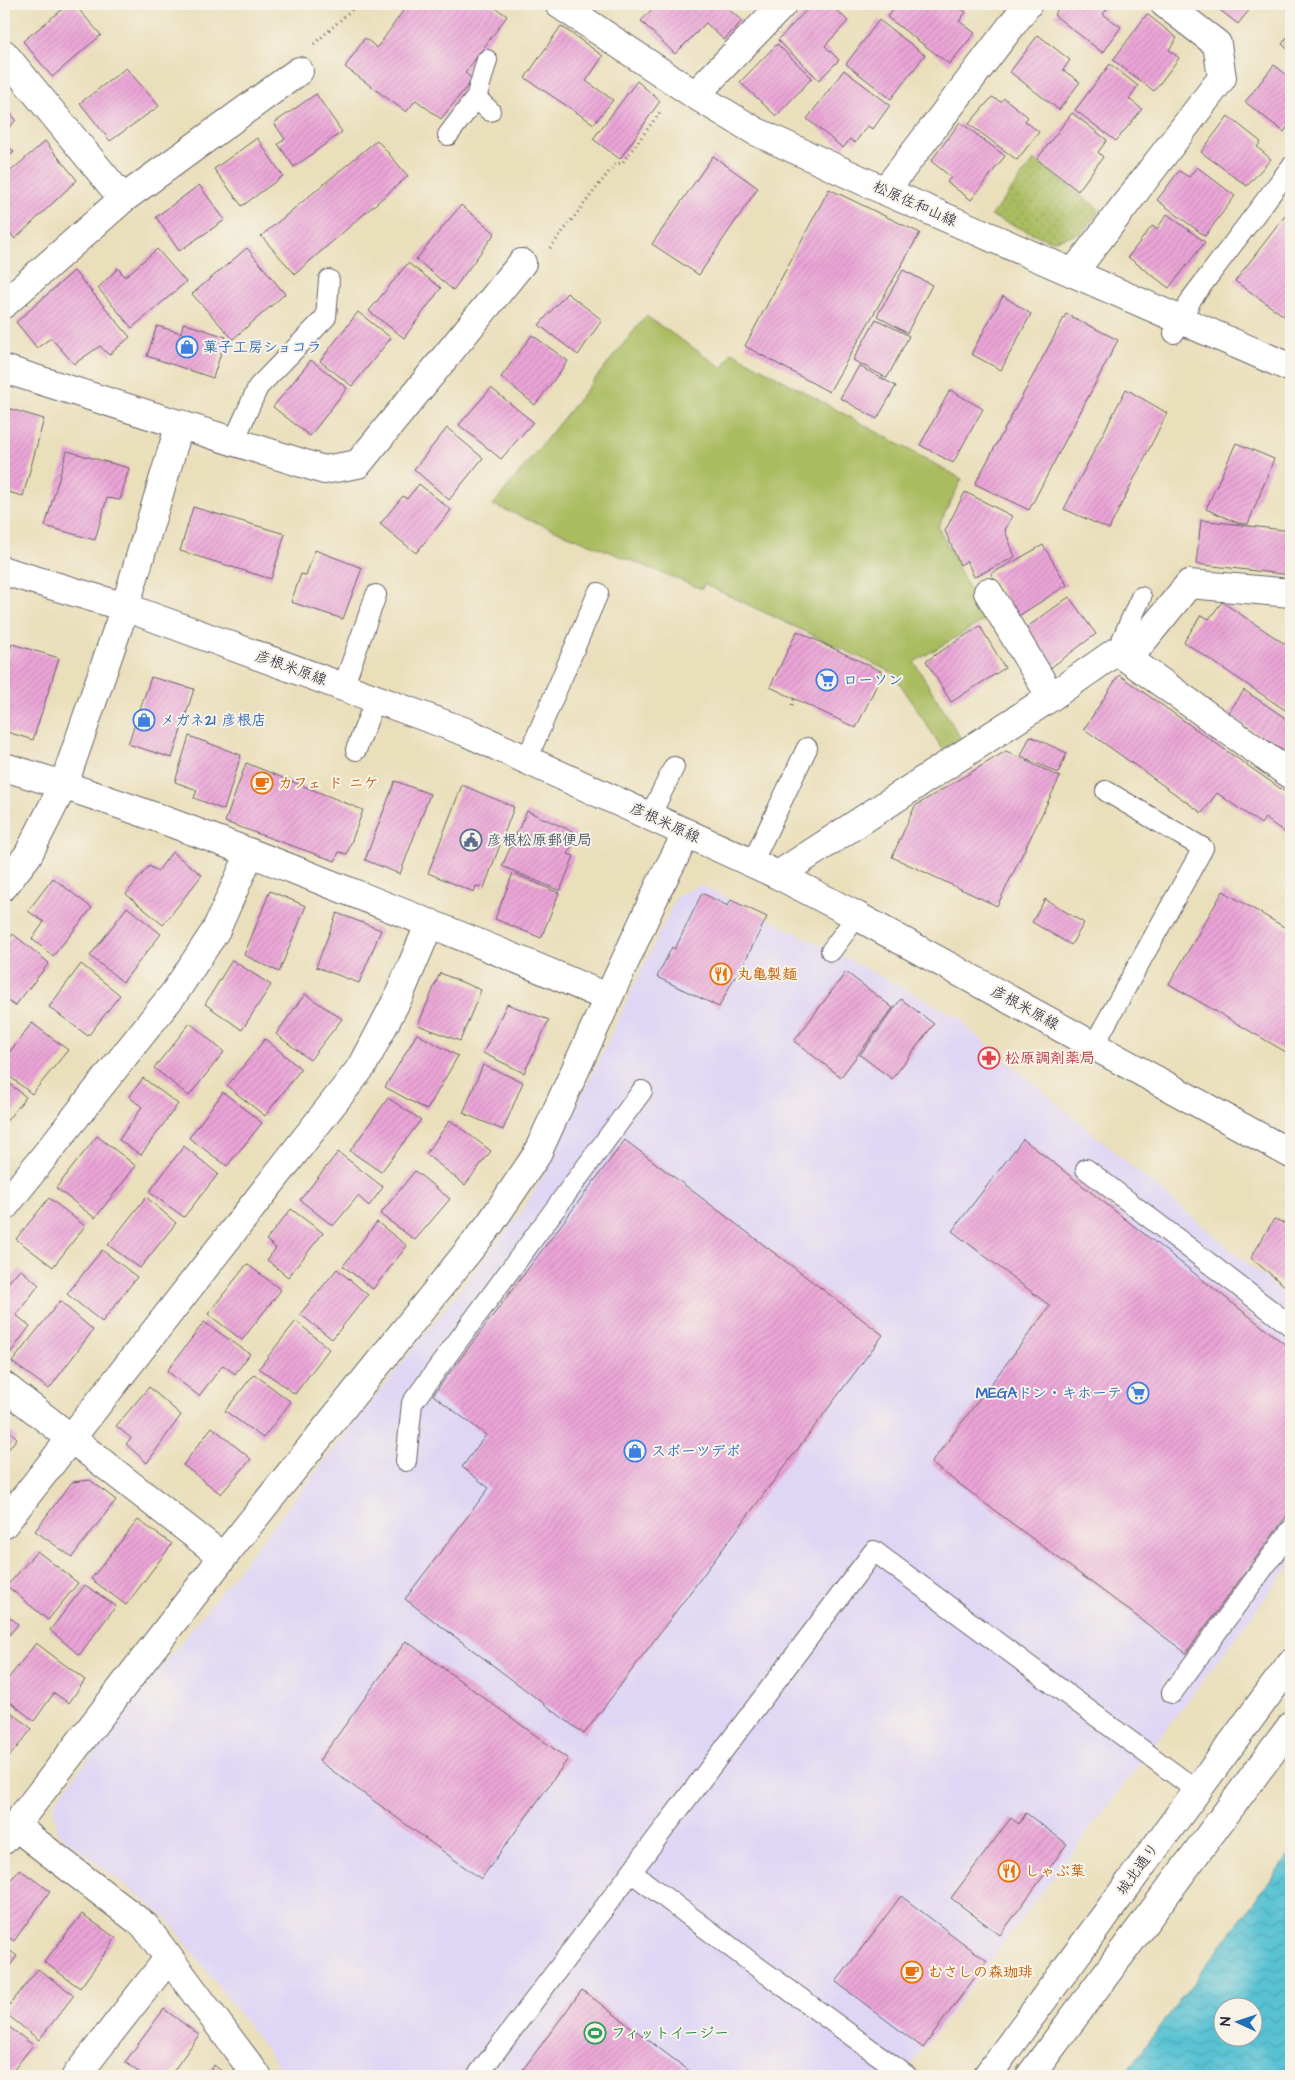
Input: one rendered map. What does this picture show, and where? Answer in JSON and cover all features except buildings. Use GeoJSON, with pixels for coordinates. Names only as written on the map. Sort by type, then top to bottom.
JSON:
{"type":"FeatureCollection","features":[{"type":"Feature","properties":{"kind":"street","name":"松原佐和山線"},"geometry":{"type":"LineString","coordinates":[[559,4],[690,102],[755,131],[796,160],[885,191],[1073,273],[1177,327],[1230,350],[1291,368]]}},
{"type":"Feature","properties":{"kind":"street"},"geometry":{"type":"LineString","coordinates":[[690,102],[783,4]]}},
{"type":"Feature","properties":{"kind":"street"},"geometry":{"type":"LineString","coordinates":[[885,191],[1028,4]]}},
{"type":"Feature","properties":{"kind":"street"},"geometry":{"type":"LineString","coordinates":[[1073,273],[1222,78],[1217,44],[1165,4]]}},
{"type":"Feature","properties":{"kind":"street"},"geometry":{"type":"LineString","coordinates":[[4,54],[123,199]]}},
{"type":"Feature","properties":{"kind":"street"},"geometry":{"type":"LineString","coordinates":[[4,304],[123,199],[299,71]]}},
{"type":"Feature","properties":{"kind":"street"},"geometry":{"type":"LineString","coordinates":[[4,369],[324,470],[358,464],[522,263]]}},
{"type":"Feature","properties":{"kind":"street"},"geometry":{"type":"LineString","coordinates":[[4,886],[28,855],[64,784],[125,607],[180,424]]}},
{"type":"Feature","properties":{"kind":"street","name":"彦根米原線"},"geometry":{"type":"LineString","coordinates":[[4,571],[125,607],[466,732],[527,759],[778,875],[857,916],[1291,1154]]}},
{"type":"Feature","properties":{"kind":"street"},"geometry":{"type":"LineString","coordinates":[[778,875],[1050,697],[1123,655],[1189,584],[1291,593]]}},
{"type":"Feature","properties":{"kind":"street"},"geometry":{"type":"LineString","coordinates":[[988,592],[1050,697]]}},
{"type":"Feature","properties":{"kind":"street"},"geometry":{"type":"LineString","coordinates":[[1123,655],[1291,775]]}},
{"type":"Feature","properties":{"kind":"street"},"geometry":{"type":"LineString","coordinates":[[4,767],[64,784],[250,853],[430,923],[608,998]]}},
{"type":"Feature","properties":{"kind":"street"},"geometry":{"type":"LineString","coordinates":[[257,2076],[145,1926],[9,1833],[223,1557],[490,1224],[536,1156],[608,998],[687,833]]}},
{"type":"Feature","properties":{"kind":"street"},"geometry":{"type":"LineString","coordinates":[[4,1207],[175,992],[216,930],[250,853]]}},
{"type":"Feature","properties":{"kind":"street"},"geometry":{"type":"LineString","coordinates":[[4,1524],[363,1065],[398,998],[430,923]]}},
{"type":"Feature","properties":{"kind":"street"},"geometry":{"type":"LineString","coordinates":[[4,1386],[223,1557]]}},
{"type":"Feature","properties":{"kind":"street","name":"城北通り"},"geometry":{"type":"LineString","coordinates":[[987,2076],[1291,1663]]}},
{"type":"Feature","properties":{"kind":"street"},"geometry":{"type":"LineString","coordinates":[[1030,2076],[1291,1726]]}},
{"type":"Feature","properties":{"kind":"street"},"geometry":{"type":"LineString","coordinates":[[76,2076],[168,1959]]}},
{"type":"Feature","properties":{"kind":"lane"},"geometry":{"type":"LineString","coordinates":[[448,135],[483,104],[487,60]]}},
{"type":"Feature","properties":{"kind":"lane"},"geometry":{"type":"LineString","coordinates":[[1177,327],[1192,298],[1291,166]]}},
{"type":"Feature","properties":{"kind":"lane"},"geometry":{"type":"LineString","coordinates":[[234,441],[258,387],[326,318],[329,280]]}},
{"type":"Feature","properties":{"kind":"lane"},"geometry":{"type":"LineString","coordinates":[[527,759],[598,593]]}},
{"type":"Feature","properties":{"kind":"lane"},"geometry":{"type":"LineString","coordinates":[[343,686],[376,595]]}},
{"type":"Feature","properties":{"kind":"lane"},"geometry":{"type":"LineString","coordinates":[[1123,655],[1141,597]]}},
{"type":"Feature","properties":{"kind":"lane"},"geometry":{"type":"LineString","coordinates":[[356,750],[376,698]]}},
{"type":"Feature","properties":{"kind":"lane"},"geometry":{"type":"LineString","coordinates":[[752,863],[807,748]]}},
{"type":"Feature","properties":{"kind":"lane"},"geometry":{"type":"LineString","coordinates":[[650,816],[674,767]]}},
{"type":"Feature","properties":{"kind":"lane"},"geometry":{"type":"LineString","coordinates":[[1094,1045],[1203,848],[1106,791]]}},
{"type":"Feature","properties":{"kind":"lane"},"geometry":{"type":"LineString","coordinates":[[831,951],[857,916]]}},
{"type":"Feature","properties":{"kind":"lane"},"geometry":{"type":"LineString","coordinates":[[406,1461],[412,1403],[642,1091]]}},
{"type":"Feature","properties":{"kind":"lane"},"geometry":{"type":"LineString","coordinates":[[1086,1169],[1291,1326]]}},
{"type":"Feature","properties":{"kind":"lane"},"geometry":{"type":"LineString","coordinates":[[1172,1693],[1291,1530]]}},
{"type":"Feature","properties":{"kind":"lane"},"geometry":{"type":"LineString","coordinates":[[477,2076],[874,1551],[1196,1790]]}},
{"type":"Feature","properties":{"kind":"lane"},"geometry":{"type":"LineString","coordinates":[[631,1872],[907,2076]]}},
{"type":"Feature","properties":{"kind":"path"},"geometry":{"type":"LineString","coordinates":[[299,71],[300,57],[358,4]]}},
{"type":"Feature","properties":{"kind":"path"},"geometry":{"type":"LineString","coordinates":[[522,263],[543,257],[615,164],[622,163],[661,110]]}},
{"type":"Feature","properties":{"kind":"path"},"geometry":{"type":"LineString","coordinates":[[792,705],[794,699]]}},
{"type":"Feature","properties":{"kind":"shaded area"},"geometry":{"type":"Polygon","coordinates":[[[701,885],[960,1018],[970,1030],[1291,1300],[1291,1564],[903,2076],[286,2076],[167,1918],[57,1832],[54,1803],[523,1210],[545,1173],[677,896],[701,885]]]}},
{"type":"Feature","properties":{"kind":"green space"},"geometry":{"type":"Polygon","coordinates":[[[1034,160],[1100,210],[1082,233],[1051,241],[991,216],[1034,160]]]}},
{"type":"Feature","properties":{"kind":"green space"},"geometry":{"type":"Polygon","coordinates":[[[646,316],[723,368],[732,352],[962,479],[938,527],[985,620],[914,662],[965,745],[945,753],[893,673],[704,584],[702,589],[493,505],[646,316]]]}},
{"type":"Feature","properties":{"kind":"water"},"geometry":{"type":"Polygon","coordinates":[[[1291,1853],[1291,2076],[1123,2076],[1291,1853]]]}},
{"type":"Feature","properties":{"kind":"place","name":"菓子工房ショコラ"},"geometry":{"type":"Point","coordinates":[187,347]}},
{"type":"Feature","properties":{"kind":"place","name":"ローソン"},"geometry":{"type":"Point","coordinates":[827,680]}},
{"type":"Feature","properties":{"kind":"place","name":"メガネ21 彦根店"},"geometry":{"type":"Point","coordinates":[144,720]}},
{"type":"Feature","properties":{"kind":"place","name":"カフェ ド ニケ"},"geometry":{"type":"Point","coordinates":[262,783]}},
{"type":"Feature","properties":{"kind":"place","name":"彦根松原郵便局"},"geometry":{"type":"Point","coordinates":[471,840]}},
{"type":"Feature","properties":{"kind":"place","name":"丸亀製麺"},"geometry":{"type":"Point","coordinates":[721,974]}},
{"type":"Feature","properties":{"kind":"place","name":"松原調剤薬局"},"geometry":{"type":"Point","coordinates":[989,1058]}},
{"type":"Feature","properties":{"kind":"place","name":"MEGAドン・キホーテ"},"geometry":{"type":"Point","coordinates":[1138,1393]}},
{"type":"Feature","properties":{"kind":"place","name":"スポーツデポ"},"geometry":{"type":"Point","coordinates":[635,1451]}},
{"type":"Feature","properties":{"kind":"place","name":"しゃぶ葉"},"geometry":{"type":"Point","coordinates":[1009,1871]}},
{"type":"Feature","properties":{"kind":"place","name":"むさしの森珈琲"},"geometry":{"type":"Point","coordinates":[912,1972]}},
{"type":"Feature","properties":{"kind":"place","name":"フィットイージー"},"geometry":{"type":"Point","coordinates":[595,2033]}}]}
